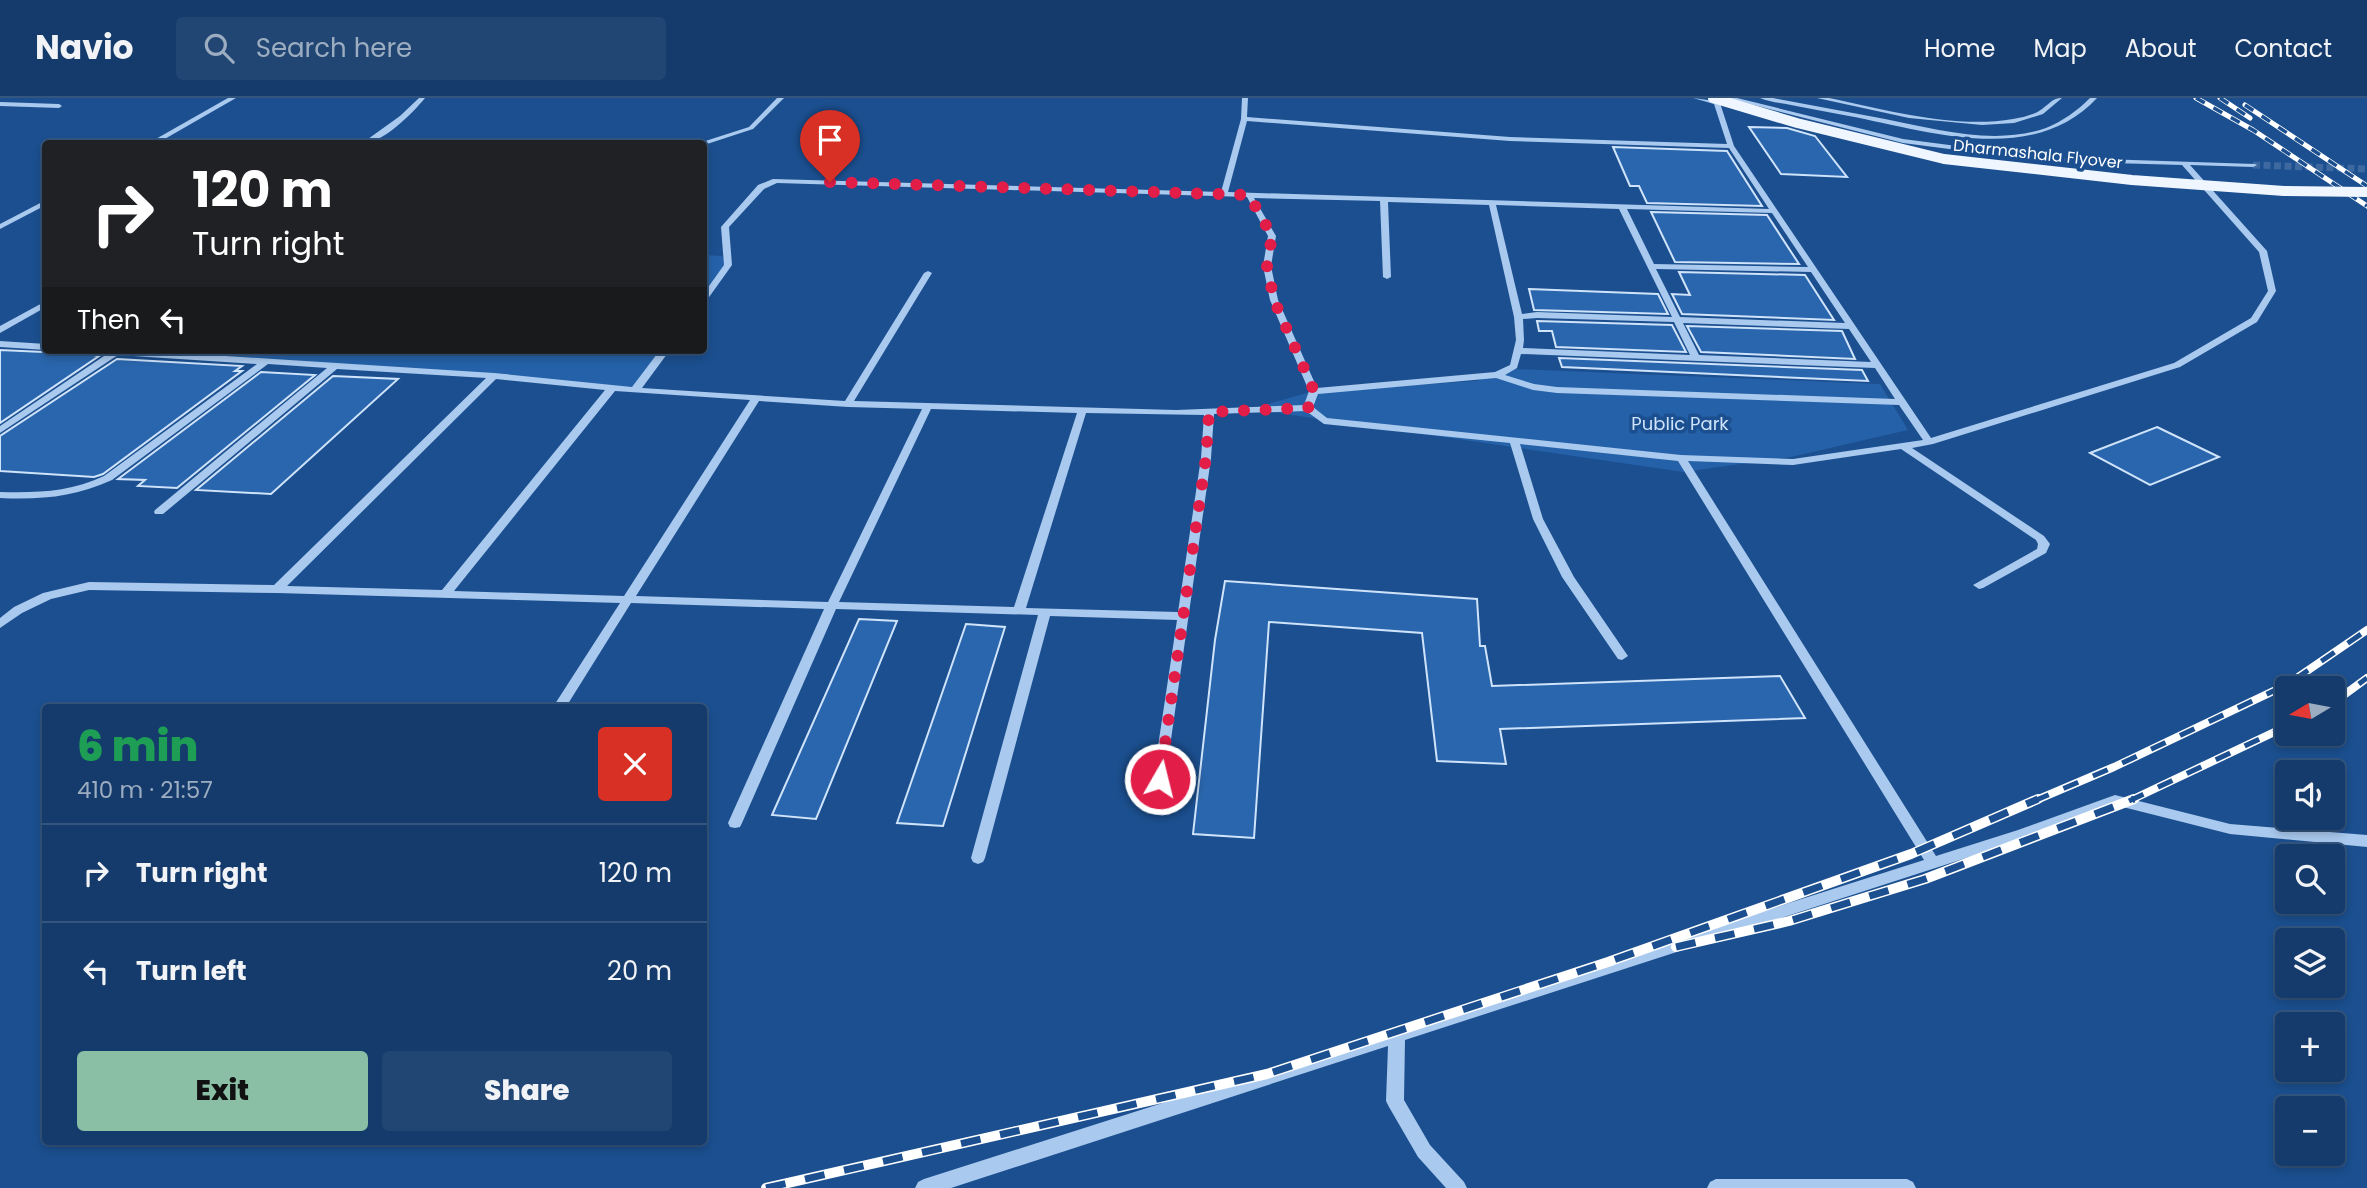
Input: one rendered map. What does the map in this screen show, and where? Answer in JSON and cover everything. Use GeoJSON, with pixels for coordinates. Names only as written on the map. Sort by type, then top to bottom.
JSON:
{"type":"FeatureCollection","features":[{"type":"Feature","properties":{"kind":"main road","name":"Dharmashala Flyover"},"geometry":{"type":"LineString","coordinates":[[1716,100],[1944,159],[2132,180],[2273,190],[2367,192]]}},
{"type":"Feature","properties":{"kind":"street"},"geometry":{"type":"LineString","coordinates":[[157,140],[233,98]]}},
{"type":"Feature","properties":{"kind":"street"},"geometry":{"type":"LineString","coordinates":[[371,140],[392,127],[422,98]]}},
{"type":"Feature","properties":{"kind":"street"},"geometry":{"type":"LineString","coordinates":[[707,142],[751,128],[781,98]]}},
{"type":"Feature","properties":{"kind":"street"},"geometry":{"type":"LineString","coordinates":[[1224,194],[1244,119],[1245,98]]}},
{"type":"Feature","properties":{"kind":"street"},"geometry":{"type":"LineString","coordinates":[[1696,98],[1716,100],[1731,146],[1850,327],[1930,442]]}},
{"type":"Feature","properties":{"kind":"street"},"geometry":{"type":"LineString","coordinates":[[1729,98],[1903,141],[2040,159],[2253,165]]}},
{"type":"Feature","properties":{"kind":"street"},"geometry":{"type":"LineString","coordinates":[[1763,98],[1952,134],[2012,137],[2051,129],[2080,114],[2094,98]]}},
{"type":"Feature","properties":{"kind":"street"},"geometry":{"type":"LineString","coordinates":[[1820,98],[1980,123],[2008,123],[2029,119],[2055,105],[2059,98]]}},
{"type":"Feature","properties":{"kind":"street"},"geometry":{"type":"LineString","coordinates":[[0,104],[59,106]]}},
{"type":"Feature","properties":{"kind":"street"},"geometry":{"type":"LineString","coordinates":[[1244,119],[1510,139],[1731,146]]}},
{"type":"Feature","properties":{"kind":"street"},"geometry":{"type":"LineString","coordinates":[[146,354],[494,376],[635,390],[848,404],[1082,412],[1209,412],[1308,408],[1324,421],[1681,458],[1793,462],[1930,442],[2177,365],[2254,320],[2272,291],[2263,250],[2185,163]]}},
{"type":"Feature","properties":{"kind":"street"},"geometry":{"type":"LineString","coordinates":[[707,294],[728,265],[725,227],[761,187],[776,181],[1774,211]]}},
{"type":"Feature","properties":{"kind":"street"},"geometry":{"type":"LineString","coordinates":[[1249,195],[1272,236],[1267,266],[1274,300],[1314,391],[1308,408]]}},
{"type":"Feature","properties":{"kind":"street"},"geometry":{"type":"LineString","coordinates":[[1384,199],[1387,277]]}},
{"type":"Feature","properties":{"kind":"street"},"geometry":{"type":"LineString","coordinates":[[1314,391],[1497,375],[1514,366],[1520,340],[1518,317],[1492,202]]}},
{"type":"Feature","properties":{"kind":"street"},"geometry":{"type":"LineString","coordinates":[[0,227],[42,204]]}},
{"type":"Feature","properties":{"kind":"street"},"geometry":{"type":"LineString","coordinates":[[1622,206],[1696,358]]}},
{"type":"Feature","properties":{"kind":"street"},"geometry":{"type":"LineString","coordinates":[[1651,265],[1812,270]]}},
{"type":"Feature","properties":{"kind":"street"},"geometry":{"type":"LineString","coordinates":[[848,404],[928,273]]}},
{"type":"Feature","properties":{"kind":"street"},"geometry":{"type":"LineString","coordinates":[[0,330],[42,305]]}},
{"type":"Feature","properties":{"kind":"street"},"geometry":{"type":"LineString","coordinates":[[1518,317],[1537,315],[1850,327]]}},
{"type":"Feature","properties":{"kind":"street"},"geometry":{"type":"LineString","coordinates":[[0,344],[42,347]]}},
{"type":"Feature","properties":{"kind":"street"},"geometry":{"type":"LineString","coordinates":[[1517,351],[1876,365]]}},
{"type":"Feature","properties":{"kind":"street"},"geometry":{"type":"LineString","coordinates":[[0,430],[113,354]]}},
{"type":"Feature","properties":{"kind":"street"},"geometry":{"type":"LineString","coordinates":[[635,390],[662,354]]}},
{"type":"Feature","properties":{"kind":"street"},"geometry":{"type":"LineString","coordinates":[[0,495],[45,498],[90,487],[107,478],[265,362]]}},
{"type":"Feature","properties":{"kind":"street"},"geometry":{"type":"LineString","coordinates":[[159,512],[335,366]]}},
{"type":"Feature","properties":{"kind":"street"},"geometry":{"type":"LineString","coordinates":[[1497,375],[1525,385],[1556,390],[1902,402]]}},
{"type":"Feature","properties":{"kind":"street"},"geometry":{"type":"LineString","coordinates":[[277,589],[494,376]]}},
{"type":"Feature","properties":{"kind":"street"},"geometry":{"type":"LineString","coordinates":[[445,594],[612,388]]}},
{"type":"Feature","properties":{"kind":"street"},"geometry":{"type":"LineString","coordinates":[[561,704],[626,598],[757,399]]}},
{"type":"Feature","properties":{"kind":"street"},"geometry":{"type":"LineString","coordinates":[[735,823],[832,605],[928,406]]}},
{"type":"Feature","properties":{"kind":"street"},"geometry":{"type":"LineString","coordinates":[[1019,611],[1082,412]]}},
{"type":"Feature","properties":{"kind":"street"},"geometry":{"type":"LineString","coordinates":[[1156,806],[1206,457],[1209,412]]}},
{"type":"Feature","properties":{"kind":"street"},"geometry":{"type":"LineString","coordinates":[[1514,441],[1538,519],[1568,577],[1622,656]]}},
{"type":"Feature","properties":{"kind":"street"},"geometry":{"type":"LineString","coordinates":[[1904,447],[2040,538],[2045,544],[2042,551],[1979,585]]}},
{"type":"Feature","properties":{"kind":"street"},"geometry":{"type":"LineString","coordinates":[[1681,458],[1933,863]]}},
{"type":"Feature","properties":{"kind":"street"},"geometry":{"type":"LineString","coordinates":[[0,624],[18,610],[47,596],[89,586],[626,598],[1183,615]]}},
{"type":"Feature","properties":{"kind":"street"},"geometry":{"type":"LineString","coordinates":[[978,858],[1045,612]]}},
{"type":"Feature","properties":{"kind":"street"},"geometry":{"type":"LineString","coordinates":[[924,1188],[1933,863],[2115,800],[2230,829],[2367,841]]}},
{"type":"Feature","properties":{"kind":"street"},"geometry":{"type":"LineString","coordinates":[[1397,1037],[1395,1101],[1424,1151],[1458,1188]]}},
{"type":"Feature","properties":{"kind":"street"},"geometry":{"type":"LineString","coordinates":[[1716,1188],[1908,1188]]}},
{"type":"Feature","properties":{"kind":"green space"},"geometry":{"type":"Polygon","coordinates":[[[707,255],[722,256],[728,265],[707,292],[707,255]]]}},
{"type":"Feature","properties":{"kind":"green space"},"geometry":{"type":"Polygon","coordinates":[[[189,354],[658,354],[630,390],[494,376],[189,354]]]}},
{"type":"Feature","properties":{"kind":"green space","name":"Public Park"},"geometry":{"type":"Polygon","coordinates":[[[1516,369],[1880,384],[1908,430],[1791,457],[1683,472],[1251,409],[1310,392],[1476,381],[1516,369]]]}},
{"type":"Feature","properties":{"kind":"building"},"geometry":{"type":"Polygon","coordinates":[[[1749,127],[1787,128],[1815,136],[1847,177],[1781,174],[1749,127]]]}},
{"type":"Feature","properties":{"kind":"building"},"geometry":{"type":"Polygon","coordinates":[[[1613,147],[1727,151],[1762,206],[1647,203],[1639,186],[1630,186],[1613,147]]]}},
{"type":"Feature","properties":{"kind":"building"},"geometry":{"type":"Polygon","coordinates":[[[1651,212],[1767,215],[1799,264],[1675,262],[1651,212]]]}},
{"type":"Feature","properties":{"kind":"building"},"geometry":{"type":"Polygon","coordinates":[[[1679,272],[1805,275],[1834,320],[1682,314],[1672,294],[1690,295],[1679,272]]]}},
{"type":"Feature","properties":{"kind":"building"},"geometry":{"type":"Polygon","coordinates":[[[1529,289],[1658,294],[1668,314],[1534,310],[1529,289]]]}},
{"type":"Feature","properties":{"kind":"building"},"geometry":{"type":"Polygon","coordinates":[[[1537,321],[1672,325],[1686,352],[1556,347],[1552,331],[1539,331],[1537,321]]]}},
{"type":"Feature","properties":{"kind":"building"},"geometry":{"type":"Polygon","coordinates":[[[1687,326],[1842,331],[1855,359],[1701,352],[1687,326]]]}},
{"type":"Feature","properties":{"kind":"building"},"geometry":{"type":"Polygon","coordinates":[[[0,350],[99,356],[0,423],[0,350]]]}},
{"type":"Feature","properties":{"kind":"building"},"geometry":{"type":"Polygon","coordinates":[[[1559,358],[1862,370],[1868,381],[1562,367],[1559,358]]]}},
{"type":"Feature","properties":{"kind":"building"},"geometry":{"type":"Polygon","coordinates":[[[117,359],[242,366],[235,371],[242,371],[103,474],[94,477],[0,471],[0,436],[117,359]]]}},
{"type":"Feature","properties":{"kind":"building"},"geometry":{"type":"Polygon","coordinates":[[[261,372],[315,375],[177,488],[138,486],[145,480],[118,479],[261,372]]]}},
{"type":"Feature","properties":{"kind":"building"},"geometry":{"type":"Polygon","coordinates":[[[333,376],[398,379],[271,494],[196,490],[333,376]]]}},
{"type":"Feature","properties":{"kind":"building"},"geometry":{"type":"Polygon","coordinates":[[[2157,427],[2219,457],[2150,485],[2090,453],[2157,427]]]}},
{"type":"Feature","properties":{"kind":"building"},"geometry":{"type":"Polygon","coordinates":[[[1225,581],[1477,599],[1480,646],[1485,646],[1492,686],[1780,676],[1805,718],[1500,729],[1506,764],[1437,761],[1422,633],[1269,622],[1254,838],[1193,834],[1215,640],[1225,581]]]}},
{"type":"Feature","properties":{"kind":"building"},"geometry":{"type":"Polygon","coordinates":[[[859,619],[897,621],[816,819],[772,815],[859,619]]]}},
{"type":"Feature","properties":{"kind":"building"},"geometry":{"type":"Polygon","coordinates":[[[966,624],[1005,627],[943,826],[897,823],[966,624]]]}},
{"type":"Feature","properties":{"kind":"tunnel"},"geometry":{"type":"LineString","coordinates":[[2253,165],[2367,169]]}},
{"type":"Feature","properties":{"kind":"railway"},"geometry":{"type":"LineString","coordinates":[[2196,98],[2253,130],[2367,206]]}},
{"type":"Feature","properties":{"kind":"railway"},"geometry":{"type":"LineString","coordinates":[[2220,98],[2250,118]]}},
{"type":"Feature","properties":{"kind":"railway"},"geometry":{"type":"LineString","coordinates":[[2245,105],[2367,186]]}},
{"type":"Feature","properties":{"kind":"railway"},"geometry":{"type":"LineString","coordinates":[[2034,801],[2114,767],[2288,684],[2367,630]]}},
{"type":"Feature","properties":{"kind":"railway"},"geometry":{"type":"LineString","coordinates":[[2345,694],[2367,678]]}},
{"type":"Feature","properties":{"kind":"railway"},"geometry":{"type":"LineString","coordinates":[[2130,801],[2275,732]]}},
{"type":"Feature","properties":{"kind":"railway"},"geometry":{"type":"LineString","coordinates":[[766,1188],[1267,1074],[1608,962],[1911,854],[2038,799]]}},
{"type":"Feature","properties":{"kind":"railway"},"geometry":{"type":"LineString","coordinates":[[2130,801],[2134,799]]}},
{"type":"Feature","properties":{"kind":"railway"},"geometry":{"type":"LineString","coordinates":[[1676,947],[1789,921],[1925,879],[2130,801]]}},
{"type":"Feature","properties":{"kind":"route"},"geometry":{"type":"LineString","coordinates":[[830,182],[1249,195],[1272,236],[1267,266],[1274,300],[1314,391],[1308,408],[1209,412],[1206,457],[1160,779]]}}]}
